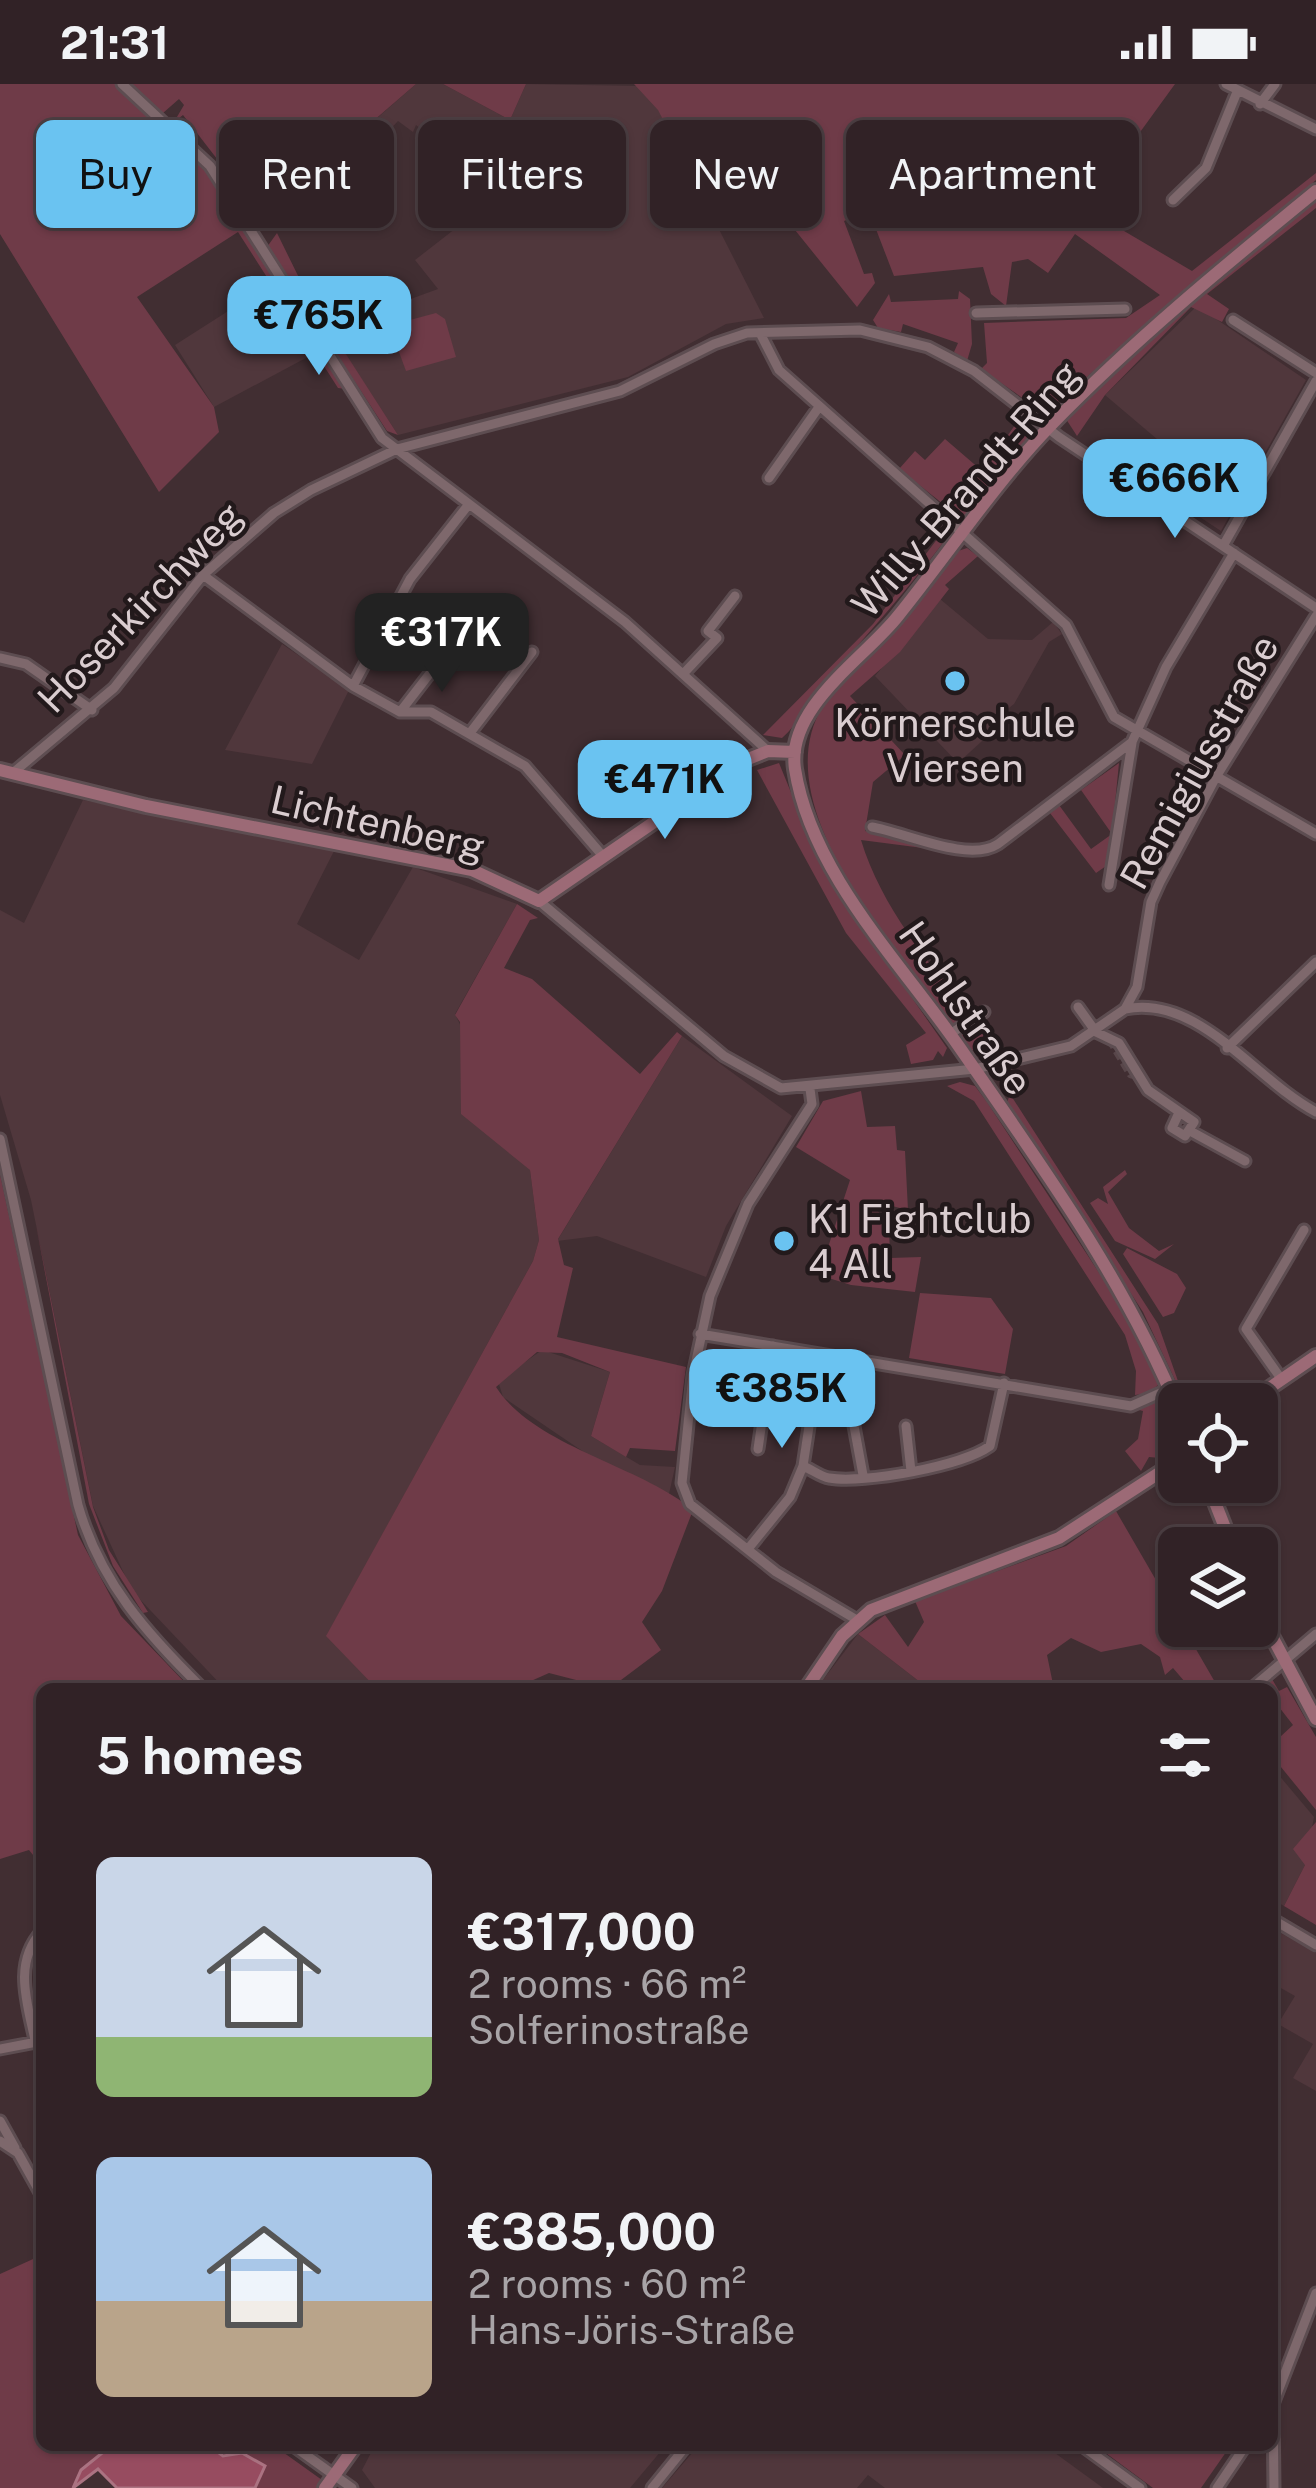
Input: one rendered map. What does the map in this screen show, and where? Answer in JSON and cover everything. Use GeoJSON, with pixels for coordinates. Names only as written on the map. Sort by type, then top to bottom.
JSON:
{"type":"FeatureCollection","features":[{"type":"Feature","properties":{"kind":"main road","name":"Willy-Brandt-Ring"},"geometry":{"type":"LineString","coordinates":[[795,752],[816,705],[897,617],[1048,428],[1178,303],[1316,191]]}},
{"type":"Feature","properties":{"kind":"main road"},"geometry":{"type":"LineString","coordinates":[[539,902],[743,760],[767,752],[795,752]]}},
{"type":"Feature","properties":{"kind":"main road","name":"Hohlstraße"},"geometry":{"type":"LineString","coordinates":[[795,752],[806,806],[834,866],[975,1069],[1118,1289],[1166,1383]]}},
{"type":"Feature","properties":{"kind":"main road","name":"Lichtenberg"},"geometry":{"type":"LineString","coordinates":[[7,771],[146,806],[472,871],[539,902]]}},
{"type":"Feature","properties":{"kind":"main road"},"geometry":{"type":"LineString","coordinates":[[1278,1384],[1312,1364]]}},
{"type":"Feature","properties":{"kind":"main road"},"geometry":{"type":"LineString","coordinates":[[810,1683],[856,1620],[888,1600],[1059,1538],[1158,1476]]}},
{"type":"Feature","properties":{"kind":"main road"},"geometry":{"type":"LineString","coordinates":[[1275,1647],[1316,1720]]}},
{"type":"Feature","properties":{"kind":"main road"},"geometry":{"type":"LineString","coordinates":[[325,2488],[352,2451]]}},
{"type":"Feature","properties":{"kind":"street"},"geometry":{"type":"LineString","coordinates":[[122,84],[210,166],[382,438],[684,673],[767,752]]}},
{"type":"Feature","properties":{"kind":"street"},"geometry":{"type":"LineString","coordinates":[[1226,84],[1316,129]]}},
{"type":"Feature","properties":{"kind":"street"},"geometry":{"type":"LineString","coordinates":[[1260,104],[1275,84]]}},
{"type":"Feature","properties":{"kind":"street"},"geometry":{"type":"LineString","coordinates":[[1174,200],[1206,168],[1238,92]]}},
{"type":"Feature","properties":{"kind":"street"},"geometry":{"type":"LineString","coordinates":[[976,313],[1125,309]]}},
{"type":"Feature","properties":{"kind":"street"},"geometry":{"type":"LineString","coordinates":[[1223,546],[1316,377],[1233,320]]}},
{"type":"Feature","properties":{"kind":"street","name":"Hoserkirchweg"},"geometry":{"type":"LineString","coordinates":[[7,771],[92,710],[202,574],[274,513],[341,473],[397,449],[620,391],[714,344],[760,333],[860,330],[910,341],[974,371],[1048,428],[1316,612]]}},
{"type":"Feature","properties":{"kind":"street"},"geometry":{"type":"LineString","coordinates":[[760,333],[769,359],[819,407],[1066,625],[1114,717],[1316,834]]}},
{"type":"Feature","properties":{"kind":"street"},"geometry":{"type":"LineString","coordinates":[[770,478],[819,407]]}},
{"type":"Feature","properties":{"kind":"street"},"geometry":{"type":"LineString","coordinates":[[353,686],[410,579],[469,504]]}},
{"type":"Feature","properties":{"kind":"street"},"geometry":{"type":"LineString","coordinates":[[1109,885],[1132,742],[1234,554]]}},
{"type":"Feature","properties":{"kind":"street"},"geometry":{"type":"LineString","coordinates":[[202,574],[353,686],[400,712],[430,712],[525,766],[602,855]]}},
{"type":"Feature","properties":{"kind":"street"},"geometry":{"type":"LineString","coordinates":[[684,673],[717,638],[708,631],[735,596]]}},
{"type":"Feature","properties":{"kind":"street","name":"Remigiusstraße"},"geometry":{"type":"LineString","coordinates":[[1125,1009],[1136,987],[1151,902],[1216,777],[1316,612]]}},
{"type":"Feature","properties":{"kind":"street"},"geometry":{"type":"LineString","coordinates":[[400,712],[448,650]]}},
{"type":"Feature","properties":{"kind":"street"},"geometry":{"type":"LineString","coordinates":[[470,733],[532,652]]}},
{"type":"Feature","properties":{"kind":"street"},"geometry":{"type":"LineString","coordinates":[[0,658],[26,664],[92,710]]}},
{"type":"Feature","properties":{"kind":"street"},"geometry":{"type":"LineString","coordinates":[[872,827],[986,852],[1132,742]]}},
{"type":"Feature","properties":{"kind":"street","name":"Lichtenberg"},"geometry":{"type":"LineString","coordinates":[[539,902],[724,1056],[781,1088],[810,1089]]}},
{"type":"Feature","properties":{"kind":"street"},"geometry":{"type":"LineString","coordinates":[[1227,1048],[1316,962]]}},
{"type":"Feature","properties":{"kind":"street"},"geometry":{"type":"LineString","coordinates":[[856,1620],[748,1550],[691,1504],[682,1483],[700,1334],[748,1204],[812,1103],[810,1089],[975,1069],[1071,1046],[1125,1009],[1141,1006],[1184,1014],[1282,1094],[1316,1112]]}},
{"type":"Feature","properties":{"kind":"street"},"geometry":{"type":"LineString","coordinates":[[1078,1007],[1096,1032],[1119,1042],[1148,1090],[1194,1122],[1192,1132],[1245,1161]]}},
{"type":"Feature","properties":{"kind":"street"},"geometry":{"type":"LineString","coordinates":[[950,1034],[984,1012]]}},
{"type":"Feature","properties":{"kind":"street"},"geometry":{"type":"LineString","coordinates":[[0,1139],[87,1532],[124,1605],[197,1683]]}},
{"type":"Feature","properties":{"kind":"street"},"geometry":{"type":"LineString","coordinates":[[1282,1381],[1246,1329],[1304,1230]]}},
{"type":"Feature","properties":{"kind":"street"},"geometry":{"type":"LineString","coordinates":[[700,1334],[1131,1406],[1158,1394]]}},
{"type":"Feature","properties":{"kind":"street"},"geometry":{"type":"LineString","coordinates":[[758,1448],[773,1346]]}},
{"type":"Feature","properties":{"kind":"street"},"geometry":{"type":"LineString","coordinates":[[748,1550],[790,1497],[803,1466],[820,1354]]}},
{"type":"Feature","properties":{"kind":"street"},"geometry":{"type":"LineString","coordinates":[[803,1466],[830,1478],[911,1471],[974,1457],[990,1446],[1004,1383]]}},
{"type":"Feature","properties":{"kind":"street"},"geometry":{"type":"LineString","coordinates":[[854,1426],[863,1475]]}},
{"type":"Feature","properties":{"kind":"street"},"geometry":{"type":"LineString","coordinates":[[906,1426],[911,1471]]}},
{"type":"Feature","properties":{"kind":"street"},"geometry":{"type":"LineString","coordinates":[[1258,1683],[1316,1634]]}},
{"type":"Feature","properties":{"kind":"street"},"geometry":{"type":"LineString","coordinates":[[1278,1922],[1316,1945]]}},
{"type":"Feature","properties":{"kind":"street"},"geometry":{"type":"LineString","coordinates":[[36,1941],[25,1958],[23,1979],[36,2033]]}},
{"type":"Feature","properties":{"kind":"street"},"geometry":{"type":"LineString","coordinates":[[0,2049],[36,2041]]}},
{"type":"Feature","properties":{"kind":"street"},"geometry":{"type":"LineString","coordinates":[[0,2121],[36,2185]]}},
{"type":"Feature","properties":{"kind":"street"},"geometry":{"type":"LineString","coordinates":[[0,2141],[18,2153]]}},
{"type":"Feature","properties":{"kind":"street"},"geometry":{"type":"LineString","coordinates":[[1278,2391],[1316,2293]]}},
{"type":"Feature","properties":{"kind":"street"},"geometry":{"type":"LineString","coordinates":[[1278,2378],[1282,2382]]}},
{"type":"Feature","properties":{"kind":"street"},"geometry":{"type":"LineString","coordinates":[[300,2451],[352,2488]]}},
{"type":"Feature","properties":{"kind":"street"},"geometry":{"type":"LineString","coordinates":[[652,2488],[682,2451]]}},
{"type":"Feature","properties":{"kind":"street"},"geometry":{"type":"LineString","coordinates":[[1089,2451],[1140,2488]]}},
{"type":"Feature","properties":{"kind":"street"},"geometry":{"type":"LineString","coordinates":[[1217,2488],[1242,2451]]}},
{"type":"Feature","properties":{"kind":"street"},"geometry":{"type":"LineString","coordinates":[[1273,2451],[1274,2488]]}},
{"type":"Feature","properties":{"kind":"shaded area"},"geometry":{"type":"Polygon","coordinates":[[[0,84],[115,84],[158,120],[36,120],[36,228],[195,228],[195,156],[219,187],[219,228],[245,228],[346,389],[338,388],[238,232],[137,297],[214,407],[219,432],[159,492],[0,234],[0,84]]]}},
{"type":"Feature","properties":{"kind":"shaded area"},"geometry":{"type":"Polygon","coordinates":[[[127,84],[416,84],[374,120],[219,120],[219,161],[195,130],[195,120],[183,115],[175,120],[184,105],[179,99],[163,113],[127,84]]]}},
{"type":"Feature","properties":{"kind":"shaded area"},"geometry":{"type":"Polygon","coordinates":[[[416,84],[443,84],[510,120],[418,120],[413,132],[398,121],[394,125],[394,120],[375,120],[416,84]]]}},
{"type":"Feature","properties":{"kind":"shaded area"},"geometry":{"type":"Polygon","coordinates":[[[443,84],[526,84],[510,120],[443,84]]]}},
{"type":"Feature","properties":{"kind":"shaded area"},"geometry":{"type":"Polygon","coordinates":[[[526,84],[640,86],[664,120],[650,120],[650,228],[718,228],[764,318],[726,324],[628,377],[398,435],[334,337],[386,308],[438,289],[415,260],[456,228],[626,228],[626,120],[510,120],[526,84]]]}},
{"type":"Feature","properties":{"kind":"shaded area"},"geometry":{"type":"Polygon","coordinates":[[[634,84],[1175,84],[1139,134],[1139,120],[846,120],[844,221],[864,274],[872,273],[875,283],[857,307],[793,228],[822,228],[822,120],[663,120],[634,84]]]}},
{"type":"Feature","properties":{"kind":"shaded area"},"geometry":{"type":"Polygon","coordinates":[[[1316,173],[1316,180],[1053,406],[1034,406],[981,369],[987,363],[984,323],[1126,318],[1160,295],[1075,234],[1048,273],[1028,259],[1012,262],[1006,306],[991,294],[983,267],[894,276],[876,228],[1119,228],[1192,271],[1316,173]]]}},
{"type":"Feature","properties":{"kind":"shaded area"},"geometry":{"type":"Polygon","coordinates":[[[1316,198],[1316,208],[1207,294],[1229,309],[1222,322],[1191,307],[1105,395],[1077,436],[1066,419],[1180,307],[1316,198]]]}},
{"type":"Feature","properties":{"kind":"shaded area"},"geometry":{"type":"Polygon","coordinates":[[[277,233],[306,292],[398,435],[387,431],[267,247],[277,233]]]}},
{"type":"Feature","properties":{"kind":"shaded area"},"geometry":{"type":"Polygon","coordinates":[[[272,283],[317,352],[214,407],[175,345],[272,283]]]}},
{"type":"Feature","properties":{"kind":"shaded area"},"geometry":{"type":"Polygon","coordinates":[[[959,291],[970,299],[972,344],[967,361],[954,352],[958,343],[903,324],[901,332],[878,328],[873,320],[889,294],[891,302],[958,299],[959,291]]]}},
{"type":"Feature","properties":{"kind":"shaded area"},"geometry":{"type":"Polygon","coordinates":[[[1197,306],[1306,380],[1221,531],[1171,498],[1190,467],[1105,395],[1197,306]]]}},
{"type":"Feature","properties":{"kind":"shaded area"},"geometry":{"type":"Polygon","coordinates":[[[436,313],[445,319],[456,357],[406,371],[392,333],[395,324],[436,313]]]}},
{"type":"Feature","properties":{"kind":"shaded area"},"geometry":{"type":"Polygon","coordinates":[[[1020,418],[1032,436],[962,519],[899,469],[915,451],[925,460],[945,439],[981,470],[977,479],[1020,418]]]}},
{"type":"Feature","properties":{"kind":"shaded area"},"geometry":{"type":"Polygon","coordinates":[[[947,526],[949,535],[934,555],[788,732],[782,738],[763,735],[873,624],[947,526]]]}},
{"type":"Feature","properties":{"kind":"shaded area"},"geometry":{"type":"Polygon","coordinates":[[[967,548],[978,556],[945,585],[949,589],[900,652],[850,696],[905,755],[873,782],[865,831],[923,840],[923,848],[861,840],[872,869],[920,951],[998,1050],[972,1050],[882,933],[826,839],[811,792],[809,747],[823,706],[893,632],[955,552],[967,548]]]}},
{"type":"Feature","properties":{"kind":"shaded area","name":"Körnerschule Viersen"},"geometry":{"type":"Polygon","coordinates":[[[940,599],[988,639],[1032,640],[1053,622],[1062,634],[1049,642],[1014,704],[988,724],[993,731],[958,763],[875,676],[940,599]]]}},
{"type":"Feature","properties":{"kind":"shaded area"},"geometry":{"type":"Polygon","coordinates":[[[282,644],[349,690],[312,764],[225,750],[282,644]]]}},
{"type":"Feature","properties":{"kind":"shaded area"},"geometry":{"type":"Polygon","coordinates":[[[779,763],[815,851],[840,895],[947,1048],[943,1057],[938,1051],[933,1060],[911,1064],[906,1045],[926,1033],[846,933],[757,770],[779,763]]]}},
{"type":"Feature","properties":{"kind":"shaded area"},"geometry":{"type":"Polygon","coordinates":[[[1119,763],[1112,834],[1081,790],[1119,763]]]}},
{"type":"Feature","properties":{"kind":"shaded area"},"geometry":{"type":"Polygon","coordinates":[[[83,800],[334,851],[297,924],[359,960],[413,867],[517,904],[455,1014],[530,1170],[539,1240],[533,1261],[327,1635],[371,1683],[219,1683],[132,1591],[93,1506],[31,1200],[0,1095],[0,910],[24,923],[83,800]]]}},
{"type":"Feature","properties":{"kind":"shaded area"},"geometry":{"type":"Polygon","coordinates":[[[1059,805],[1091,849],[1112,834],[1109,864],[1096,873],[1050,813],[1059,805]]]}},
{"type":"Feature","properties":{"kind":"shaded area"},"geometry":{"type":"Polygon","coordinates":[[[517,904],[538,918],[530,920],[504,968],[532,979],[640,1074],[677,1032],[682,1036],[558,1239],[564,1265],[573,1268],[557,1337],[686,1367],[675,1451],[630,1448],[626,1457],[591,1436],[610,1372],[562,1353],[537,1352],[496,1387],[536,1425],[693,1510],[662,1591],[642,1622],[661,1650],[617,1683],[582,1683],[549,1673],[526,1683],[371,1683],[326,1636],[533,1261],[539,1240],[530,1170],[461,1114],[460,1022],[455,1015],[517,904]]]}},
{"type":"Feature","properties":{"kind":"shaded area"},"geometry":{"type":"Polygon","coordinates":[[[682,1036],[792,1116],[726,1226],[706,1277],[597,1236],[557,1241],[682,1036]]]}},
{"type":"Feature","properties":{"kind":"shaded area"},"geometry":{"type":"Polygon","coordinates":[[[960,1082],[975,1086],[987,1102],[1113,1294],[1158,1383],[1150,1393],[1135,1395],[1136,1371],[1125,1335],[974,1101],[947,1086],[960,1082]]]}},
{"type":"Feature","properties":{"kind":"shaded area"},"geometry":{"type":"Polygon","coordinates":[[[861,1091],[867,1127],[895,1126],[897,1150],[905,1151],[908,1210],[880,1203],[877,1210],[889,1224],[890,1258],[921,1257],[915,1292],[851,1285],[819,1275],[850,1180],[796,1147],[823,1101],[861,1091]]]}},
{"type":"Feature","properties":{"kind":"shaded area"},"geometry":{"type":"Polygon","coordinates":[[[1010,1094],[1158,1324],[1179,1383],[1143,1312],[1007,1103],[1010,1094]]]}},
{"type":"Feature","properties":{"kind":"shaded area"},"geometry":{"type":"Polygon","coordinates":[[[1125,1170],[1127,1174],[1108,1192],[1129,1228],[1159,1251],[1174,1244],[1155,1259],[1115,1241],[1090,1203],[1098,1198],[1108,1204],[1103,1187],[1125,1170]]]}},
{"type":"Feature","properties":{"kind":"shaded area"},"geometry":{"type":"Polygon","coordinates":[[[0,1174],[78,1535],[121,1616],[185,1683],[36,1683],[36,1859],[29,1850],[0,1859],[0,1174]]]}},
{"type":"Feature","properties":{"kind":"shaded area"},"geometry":{"type":"Polygon","coordinates":[[[36,1225],[93,1507],[109,1550],[148,1612],[143,1613],[113,1566],[89,1504],[36,1225]]]}},
{"type":"Feature","properties":{"kind":"shaded area"},"geometry":{"type":"Polygon","coordinates":[[[1127,1248],[1177,1274],[1186,1288],[1174,1313],[1163,1317],[1123,1254],[1127,1248]]]}},
{"type":"Feature","properties":{"kind":"shaded area"},"geometry":{"type":"Polygon","coordinates":[[[920,1293],[991,1298],[1013,1329],[1005,1374],[909,1358],[920,1293]]]}},
{"type":"Feature","properties":{"kind":"shaded area"},"geometry":{"type":"Polygon","coordinates":[[[542,1350],[610,1372],[591,1436],[640,1465],[675,1467],[669,1494],[594,1459],[503,1397],[498,1381],[542,1350]]]}},
{"type":"Feature","properties":{"kind":"shaded area"},"geometry":{"type":"Polygon","coordinates":[[[1158,1400],[1158,1458],[1149,1457],[1141,1471],[1125,1451],[1138,1439],[1143,1411],[1135,1409],[1158,1400]]]}},
{"type":"Feature","properties":{"kind":"shaded area"},"geometry":{"type":"Polygon","coordinates":[[[1116,1511],[1158,1584],[1158,1647],[1195,1647],[1216,1683],[1186,1683],[1173,1668],[1165,1675],[1160,1657],[1141,1644],[1101,1652],[1071,1638],[1047,1655],[1053,1683],[921,1683],[858,1634],[885,1615],[908,1647],[924,1622],[915,1601],[1066,1546],[1116,1511]]]}},
{"type":"Feature","properties":{"kind":"shaded area"},"geometry":{"type":"Polygon","coordinates":[[[858,1634],[921,1683],[821,1683],[858,1634]]]}},
{"type":"Feature","properties":{"kind":"shaded area"},"geometry":{"type":"Polygon","coordinates":[[[1287,1687],[1316,1737],[1316,1810],[1278,1763],[1278,1735],[1293,1725],[1278,1706],[1278,1689],[1287,1687]]]}},
{"type":"Feature","properties":{"kind":"shaded area"},"geometry":{"type":"Polygon","coordinates":[[[1278,1774],[1314,1817],[1305,1865],[1284,1906],[1278,1902],[1278,1774]]]}},
{"type":"Feature","properties":{"kind":"shaded area"},"geometry":{"type":"Polygon","coordinates":[[[1316,1822],[1316,1925],[1284,1906],[1305,1865],[1293,1849],[1316,1822]]]}},
{"type":"Feature","properties":{"kind":"shaded area"},"geometry":{"type":"Polygon","coordinates":[[[1278,1931],[1316,1953],[1316,2091],[1293,2078],[1313,2044],[1278,2024],[1295,1996],[1278,1986],[1278,1931]]]}},
{"type":"Feature","properties":{"kind":"shaded area"},"geometry":{"type":"Polygon","coordinates":[[[36,2258],[36,2451],[107,2451],[73,2488],[0,2488],[0,2274],[36,2258]]]}},
{"type":"Feature","properties":{"kind":"shaded area"},"geometry":{"type":"Polygon","coordinates":[[[105,2451],[242,2453],[265,2466],[255,2488],[117,2488],[98,2469],[73,2488],[81,2470],[105,2451]]]}},
{"type":"Feature","properties":{"kind":"shaded area"},"geometry":{"type":"Polygon","coordinates":[[[218,2451],[281,2451],[322,2480],[316,2488],[255,2488],[261,2478],[218,2451]]]}},
{"type":"Feature","properties":{"kind":"shaded area"},"geometry":{"type":"Polygon","coordinates":[[[372,2451],[661,2451],[630,2488],[375,2488],[362,2470],[372,2451]]]}},
{"type":"Feature","properties":{"kind":"shaded area"},"geometry":{"type":"Polygon","coordinates":[[[694,2451],[1052,2451],[1103,2488],[885,2488],[868,2475],[857,2488],[662,2488],[694,2451]]]}},
{"type":"Feature","properties":{"kind":"shaded area"},"geometry":{"type":"Polygon","coordinates":[[[1103,2451],[1227,2451],[1201,2488],[1153,2488],[1103,2451]]]}},
{"type":"Feature","properties":{"kind":"tunnel"},"geometry":{"type":"LineString","coordinates":[[1110,1039],[1131,1074],[1139,1076]]}},
{"type":"Feature","properties":{"kind":"place","name":"Körnerschule Viersen"},"geometry":{"type":"Point","coordinates":[955,681]}},
{"type":"Feature","properties":{"kind":"place","name":"K1 Fightclub 4 All"},"geometry":{"type":"Point","coordinates":[784,1241]}}]}
